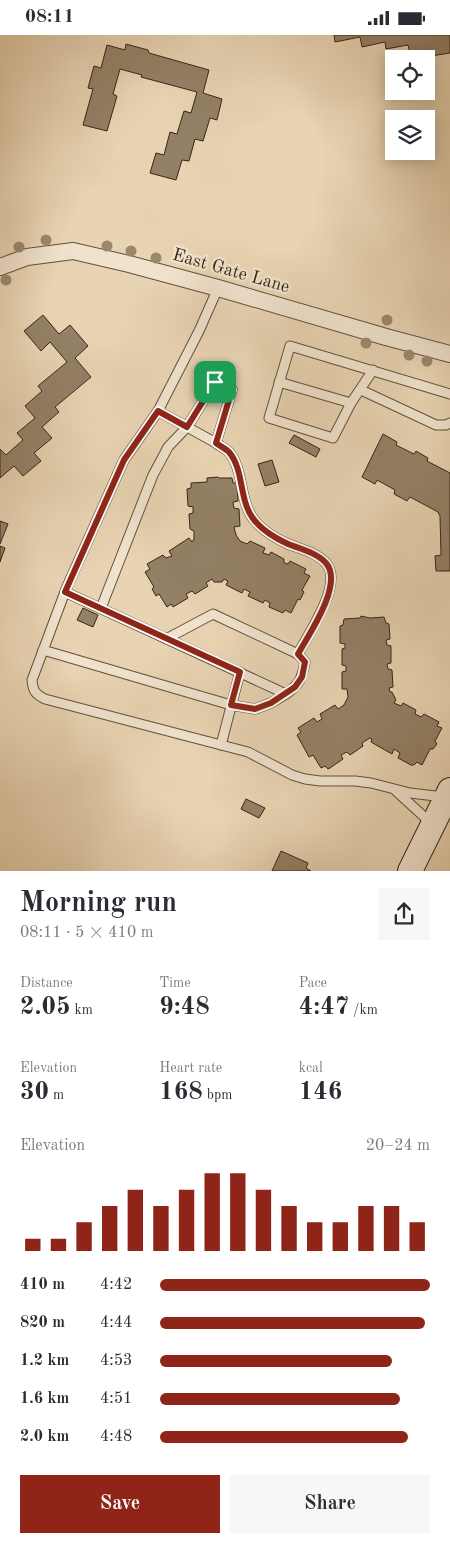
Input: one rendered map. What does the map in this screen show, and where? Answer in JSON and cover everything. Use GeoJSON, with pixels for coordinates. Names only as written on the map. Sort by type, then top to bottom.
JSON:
{"type":"FeatureCollection","features":[{"type":"Feature","properties":{"kind":"street","name":"East Gate Lane"},"geometry":{"type":"LineString","coordinates":[[0,267],[27,257],[73,251],[218,288],[450,354]]}},
{"type":"Feature","properties":{"kind":"street"},"geometry":{"type":"LineString","coordinates":[[414,869],[433,824],[449,794]]}},
{"type":"Feature","properties":{"kind":"lane"},"geometry":{"type":"LineString","coordinates":[[218,288],[199,331],[158,411],[124,460],[65,592],[32,681],[33,689],[36,695],[46,699],[248,752],[292,775],[305,779],[363,782],[417,794],[449,794]]}},
{"type":"Feature","properties":{"kind":"lane"},"geometry":{"type":"LineString","coordinates":[[373,370],[351,403],[333,438],[269,418],[290,346],[373,370],[450,394]]}},
{"type":"Feature","properties":{"kind":"lane"},"geometry":{"type":"LineString","coordinates":[[101,608],[153,475],[168,447],[187,427],[215,382],[232,390],[216,443]]}},
{"type":"Feature","properties":{"kind":"lane"},"geometry":{"type":"LineString","coordinates":[[279,382],[351,403]]}},
{"type":"Feature","properties":{"kind":"lane"},"geometry":{"type":"LineString","coordinates":[[361,389],[436,425],[450,423]]}},
{"type":"Feature","properties":{"kind":"lane"},"geometry":{"type":"LineString","coordinates":[[158,411],[228,451],[236,464],[247,506],[252,517],[276,538],[312,553],[326,563],[330,571],[331,582],[327,600],[298,654]]}},
{"type":"Feature","properties":{"kind":"lane"},"geometry":{"type":"LineString","coordinates":[[65,592],[286,694]]}},
{"type":"Feature","properties":{"kind":"lane"},"geometry":{"type":"LineString","coordinates":[[43,650],[231,705],[255,709],[271,703],[286,694],[295,687],[302,677],[305,662],[298,654],[213,615],[166,639]]}},
{"type":"Feature","properties":{"kind":"lane"},"geometry":{"type":"LineString","coordinates":[[221,745],[240,672]]}},
{"type":"Feature","properties":{"kind":"lane"},"geometry":{"type":"LineString","coordinates":[[394,789],[433,824]]}},
{"type":"Feature","properties":{"kind":"building"},"geometry":{"type":"Polygon","coordinates":[[[334,35],[450,35],[450,53],[435,55],[435,50],[409,50],[408,45],[386,49],[385,42],[362,47],[360,37],[335,42],[334,35]]]}},
{"type":"Feature","properties":{"kind":"building"},"geometry":{"type":"Polygon","coordinates":[[[126,44],[148,50],[149,53],[209,70],[203,93],[222,99],[217,120],[210,118],[203,141],[195,139],[189,161],[182,160],[176,180],[150,173],[156,153],[164,155],[170,132],[177,134],[184,111],[191,113],[197,92],[141,77],[142,75],[120,69],[113,94],[117,96],[107,131],[83,125],[93,89],[88,88],[94,66],[101,68],[107,45],[125,50],[126,44]]]}},
{"type":"Feature","properties":{"kind":"building"},"geometry":{"type":"Polygon","coordinates":[[[43,315],[59,334],[70,325],[88,346],[75,358],[91,377],[55,407],[59,412],[42,427],[52,438],[34,453],[41,461],[23,476],[14,466],[0,478],[0,449],[6,455],[23,440],[17,433],[35,418],[25,406],[42,391],[38,386],[67,362],[50,342],[41,351],[24,331],[43,315]]]}},
{"type":"Feature","properties":{"kind":"building"},"geometry":{"type":"Polygon","coordinates":[[[383,434],[397,442],[396,445],[414,454],[416,451],[428,458],[427,461],[450,473],[450,571],[436,571],[435,556],[441,555],[440,516],[438,512],[410,497],[407,501],[394,494],[395,490],[377,480],[375,484],[362,477],[383,434]]]}},
{"type":"Feature","properties":{"kind":"building"},"geometry":{"type":"Polygon","coordinates":[[[294,435],[320,449],[316,457],[289,443],[294,435]]]}},
{"type":"Feature","properties":{"kind":"building"},"geometry":{"type":"Polygon","coordinates":[[[272,460],[279,482],[265,486],[258,464],[272,460]]]}},
{"type":"Feature","properties":{"kind":"building"},"geometry":{"type":"Polygon","coordinates":[[[207,478],[232,478],[233,483],[237,483],[238,501],[233,502],[234,508],[239,509],[240,526],[234,527],[240,541],[247,544],[250,541],[265,548],[263,553],[269,555],[271,552],[284,559],[284,563],[288,564],[290,561],[306,569],[304,573],[310,576],[302,590],[304,592],[300,600],[298,599],[291,613],[285,610],[283,613],[269,607],[270,603],[265,600],[263,603],[248,596],[250,592],[244,589],[242,593],[226,585],[228,581],[224,579],[222,582],[214,582],[212,579],[206,583],[208,586],[195,594],[192,591],[186,594],[188,598],[173,607],[171,604],[167,607],[159,594],[156,596],[152,589],[154,587],[145,572],[150,569],[147,564],[163,555],[166,558],[172,556],[169,551],[189,538],[192,542],[194,539],[194,531],[190,529],[189,514],[193,513],[193,507],[188,506],[187,489],[191,488],[191,483],[207,482],[207,478]]]}},
{"type":"Feature","properties":{"kind":"building"},"geometry":{"type":"Polygon","coordinates":[[[0,521],[8,524],[0,544],[0,521]]]}},
{"type":"Feature","properties":{"kind":"building"},"geometry":{"type":"Polygon","coordinates":[[[0,546],[5,548],[0,562],[0,546]]]}},
{"type":"Feature","properties":{"kind":"building"},"geometry":{"type":"Polygon","coordinates":[[[83,608],[98,615],[93,627],[77,620],[83,608]]]}},
{"type":"Feature","properties":{"kind":"building"},"geometry":{"type":"Polygon","coordinates":[[[361,616],[370,618],[384,617],[386,623],[389,624],[390,639],[386,640],[387,645],[391,646],[391,663],[387,664],[388,669],[392,670],[393,687],[389,688],[396,700],[394,703],[401,706],[403,703],[416,710],[415,714],[421,717],[424,714],[439,722],[437,726],[442,728],[435,741],[437,744],[433,749],[430,749],[422,765],[417,762],[411,765],[398,758],[400,753],[394,749],[392,754],[371,742],[372,739],[370,738],[362,743],[363,746],[350,755],[347,752],[341,755],[343,759],[330,768],[328,769],[325,766],[321,768],[313,755],[309,757],[297,735],[301,732],[298,728],[314,718],[317,722],[322,719],[320,714],[335,705],[338,709],[344,705],[348,697],[347,689],[342,689],[342,672],[346,671],[346,666],[342,665],[342,649],[345,648],[345,644],[340,643],[340,626],[343,625],[344,619],[360,618],[361,616]]]}},
{"type":"Feature","properties":{"kind":"building"},"geometry":{"type":"Polygon","coordinates":[[[246,799],[265,808],[259,818],[241,809],[246,799]]]}},
{"type":"Feature","properties":{"kind":"building"},"geometry":{"type":"Polygon","coordinates":[[[281,851],[308,863],[306,868],[311,871],[272,871],[281,851]]]}},
{"type":"Feature","properties":{"kind":"route"},"geometry":{"type":"LineString","coordinates":[[215,382],[232,390],[216,443],[228,451],[236,464],[247,506],[252,517],[276,538],[312,553],[326,563],[330,571],[331,582],[327,600],[298,654],[305,662],[302,677],[295,687],[271,703],[255,709],[231,705],[240,672],[65,592],[124,460],[158,411],[187,427],[215,382]]}}]}
